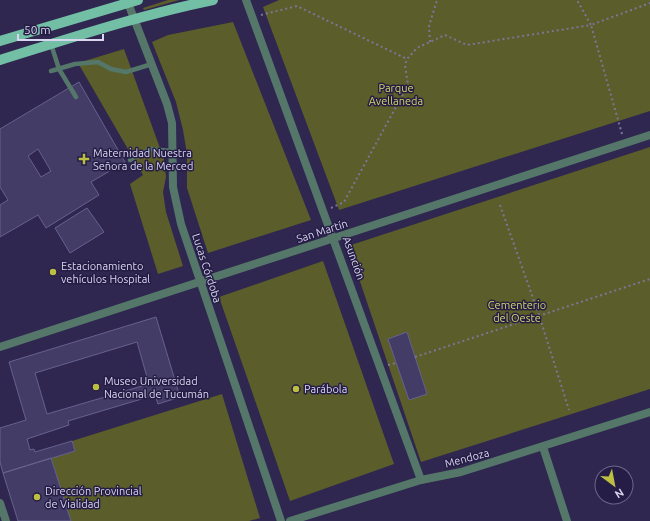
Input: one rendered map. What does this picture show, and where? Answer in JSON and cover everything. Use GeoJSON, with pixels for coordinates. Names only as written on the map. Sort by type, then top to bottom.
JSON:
{"type":"FeatureCollection","features":[{"type":"Feature","properties":{"kind":"main road"},"geometry":{"type":"LineString","coordinates":[[0,41],[127,2],[138,0]]}},
{"type":"Feature","properties":{"kind":"main road"},"geometry":{"type":"LineString","coordinates":[[0,60],[133,19],[177,7],[213,0]]}},
{"type":"Feature","properties":{"kind":"street","name":"Asunción"},"geometry":{"type":"LineString","coordinates":[[246,0],[254,17],[325,211],[421,480]]}},
{"type":"Feature","properties":{"kind":"street","name":"Lucas Córdoba"},"geometry":{"type":"LineString","coordinates":[[127,2],[168,104],[172,123],[171,151],[175,201],[200,282],[281,521]]}},
{"type":"Feature","properties":{"kind":"street","name":"San Martín"},"geometry":{"type":"LineString","coordinates":[[0,347],[650,135]]}},
{"type":"Feature","properties":{"kind":"street","name":"Mendoza"},"geometry":{"type":"LineString","coordinates":[[290,521],[421,480],[461,472],[650,412]]}},
{"type":"Feature","properties":{"kind":"street"},"geometry":{"type":"LineString","coordinates":[[543,447],[567,521]]}},
{"type":"Feature","properties":{"kind":"street"},"geometry":{"type":"LineString","coordinates":[[0,503],[6,521]]}},
{"type":"Feature","properties":{"kind":"lane"},"geometry":{"type":"LineString","coordinates":[[51,44],[60,69],[76,96]]}},
{"type":"Feature","properties":{"kind":"lane"},"geometry":{"type":"LineString","coordinates":[[51,71],[75,64],[98,62],[111,69],[126,72],[152,64]]}},
{"type":"Feature","properties":{"kind":"lane"},"geometry":{"type":"LineString","coordinates":[[130,160],[150,149],[171,151]]}},
{"type":"Feature","properties":{"kind":"path"},"geometry":{"type":"LineString","coordinates":[[430,42],[429,26],[437,0]]}},
{"type":"Feature","properties":{"kind":"path"},"geometry":{"type":"LineString","coordinates":[[577,0],[591,25],[625,144]]}},
{"type":"Feature","properties":{"kind":"path"},"geometry":{"type":"LineString","coordinates":[[325,211],[344,202],[408,85],[405,65],[407,59],[417,48],[445,35],[467,45],[591,25],[650,3]]}},
{"type":"Feature","properties":{"kind":"path"},"geometry":{"type":"LineString","coordinates":[[254,17],[298,6],[407,59]]}},
{"type":"Feature","properties":{"kind":"path"},"geometry":{"type":"LineString","coordinates":[[500,205],[539,315],[569,410]]}},
{"type":"Feature","properties":{"kind":"path"},"geometry":{"type":"LineString","coordinates":[[415,357],[650,279]]}},
{"type":"Feature","properties":{"kind":"green space"},"geometry":{"type":"Polygon","coordinates":[[[168,0],[179,0],[144,10],[143,8],[168,0]]]}},
{"type":"Feature","properties":{"kind":"green space","name":"Parque Avellaneda"},"geometry":{"type":"Polygon","coordinates":[[[279,0],[650,0],[650,111],[339,210],[263,7],[279,0]]]}},
{"type":"Feature","properties":{"kind":"green space"},"geometry":{"type":"Polygon","coordinates":[[[233,22],[311,220],[208,253],[187,188],[187,154],[176,102],[152,42],[168,35],[233,22]]]}},
{"type":"Feature","properties":{"kind":"green space"},"geometry":{"type":"Polygon","coordinates":[[[124,49],[164,159],[166,177],[163,192],[166,212],[183,266],[158,274],[130,184],[143,175],[78,63],[124,49]]]}},
{"type":"Feature","properties":{"kind":"green space","name":"Cementerio del Oeste"},"geometry":{"type":"Polygon","coordinates":[[[650,147],[650,389],[421,462],[348,246],[650,147]]]}},
{"type":"Feature","properties":{"kind":"green space"},"geometry":{"type":"Polygon","coordinates":[[[323,261],[394,464],[290,501],[219,297],[323,261]]]}},
{"type":"Feature","properties":{"kind":"green space"},"geometry":{"type":"Polygon","coordinates":[[[222,394],[260,518],[249,521],[71,521],[51,458],[75,451],[72,441],[222,394]]]}},
{"type":"Feature","properties":{"kind":"building","name":"Maternidad Nuestra Señora de la Merced"},"geometry":{"type":"Polygon","coordinates":[[[79,82],[125,162],[91,182],[99,195],[46,228],[38,215],[0,237],[0,205],[8,200],[0,187],[0,129],[79,82]],[[38,149],[28,156],[41,177],[51,171],[38,149]]]}},
{"type":"Feature","properties":{"kind":"building"},"geometry":{"type":"Polygon","coordinates":[[[87,208],[104,232],[70,253],[55,228],[87,208]]]}},
{"type":"Feature","properties":{"kind":"building"},"geometry":{"type":"Polygon","coordinates":[[[156,317],[180,397],[158,404],[155,395],[68,421],[69,425],[27,439],[30,450],[34,449],[35,452],[72,441],[75,451],[3,473],[0,462],[0,428],[26,420],[9,362],[156,317]],[[137,342],[35,373],[47,414],[149,384],[137,342]]]}},
{"type":"Feature","properties":{"kind":"building"},"geometry":{"type":"Polygon","coordinates":[[[407,332],[427,394],[409,400],[388,339],[407,332]]]}},
{"type":"Feature","properties":{"kind":"building","name":"Dirección Provincial de Vialidad"},"geometry":{"type":"Polygon","coordinates":[[[51,458],[71,521],[18,521],[3,473],[51,458]]]}},
{"type":"Feature","properties":{"kind":"place","name":"Maternidad Nuestra Señora de la Merced"},"geometry":{"type":"Point","coordinates":[84,159]}},
{"type":"Feature","properties":{"kind":"place","name":"Estacionamiento vehículos Hospital"},"geometry":{"type":"Point","coordinates":[53,272]}},
{"type":"Feature","properties":{"kind":"place","name":"Museo Universidad Nacional de Tucumán"},"geometry":{"type":"Point","coordinates":[96,387]}},
{"type":"Feature","properties":{"kind":"place","name":"Parábola"},"geometry":{"type":"Point","coordinates":[296,389]}},
{"type":"Feature","properties":{"kind":"place","name":"Dirección Provincial de Vialidad"},"geometry":{"type":"Point","coordinates":[37,497]}}]}
